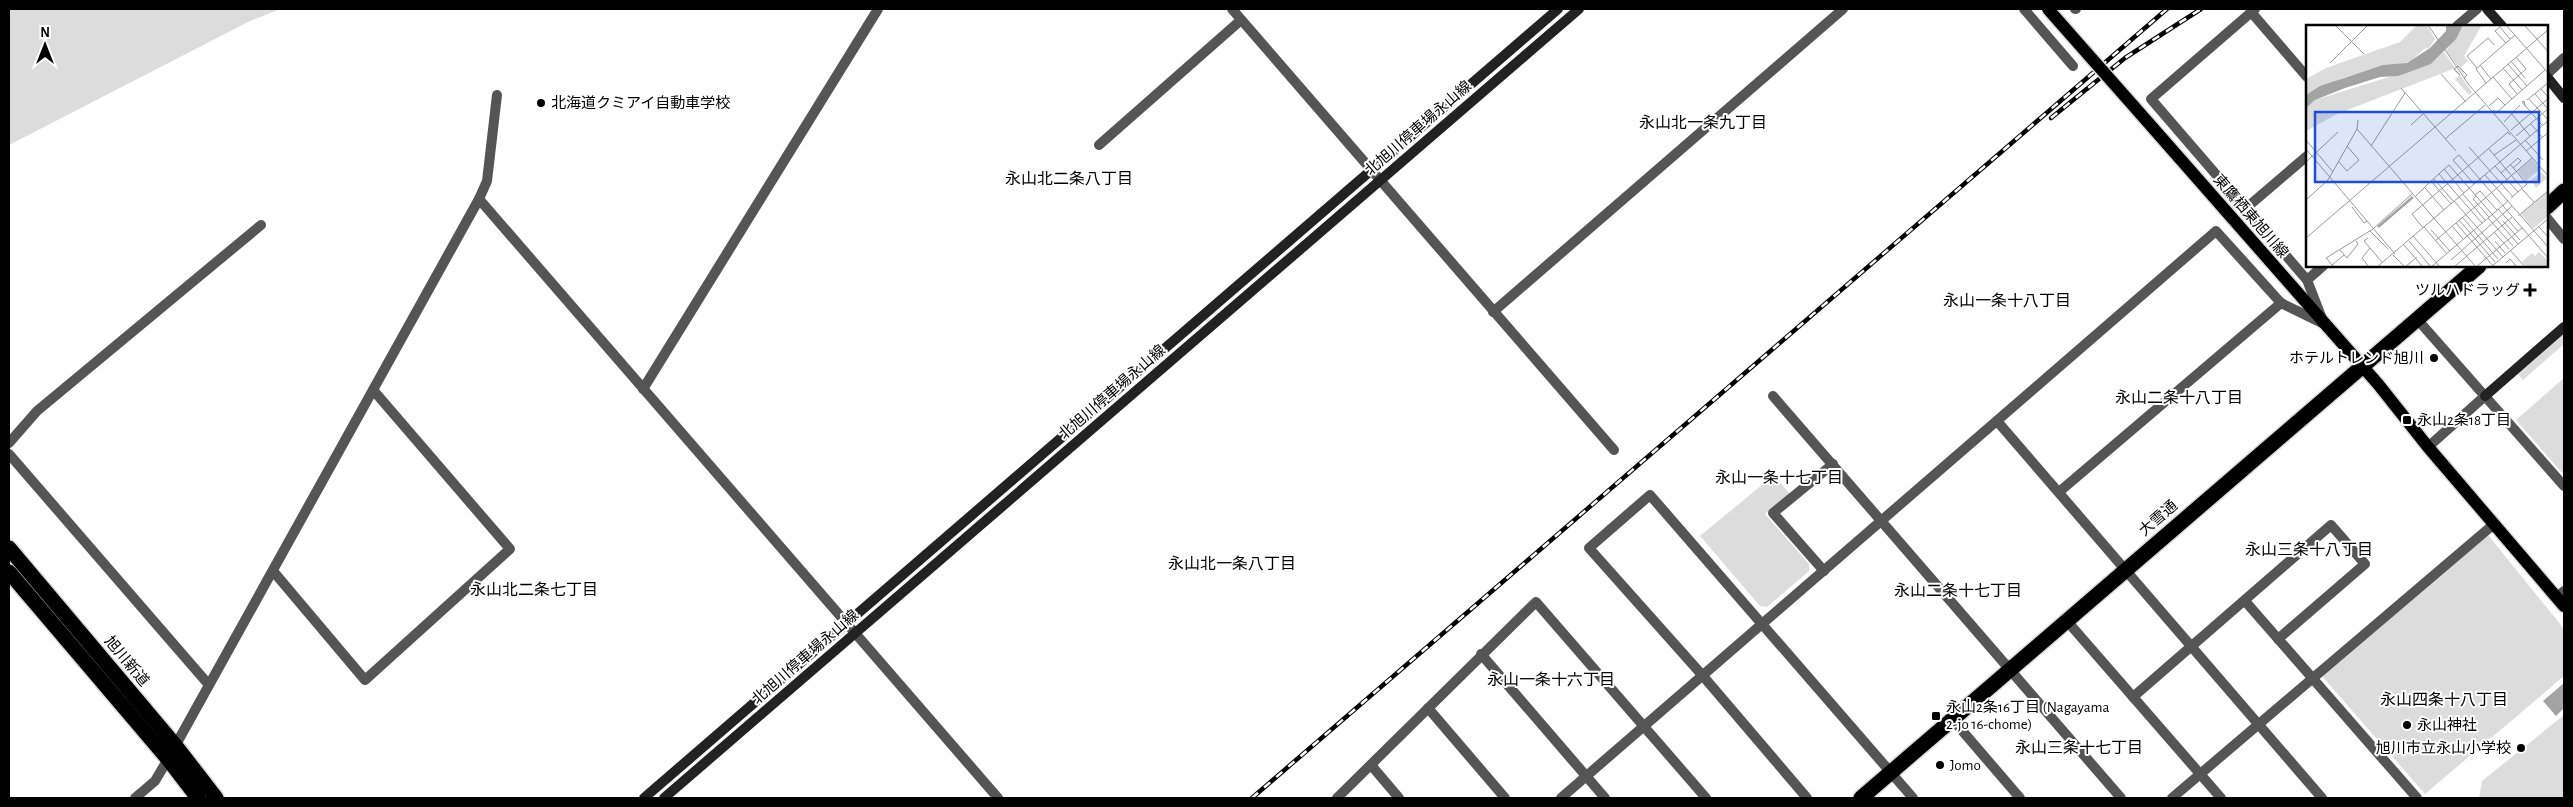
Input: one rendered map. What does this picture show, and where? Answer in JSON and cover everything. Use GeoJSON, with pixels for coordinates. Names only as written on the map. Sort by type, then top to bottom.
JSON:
{"type":"FeatureCollection","features":[{"type":"Feature","properties":{"kind":"highway"},"geometry":{"type":"LineString","coordinates":[[2548,205],[2564,191]]}},
{"type":"Feature","properties":{"kind":"highway","name":"大雪通"},"geometry":{"type":"LineString","coordinates":[[1862,798],[2474,268]]}},
{"type":"Feature","properties":{"kind":"highway","name":"旭川新道"},"geometry":{"type":"LineString","coordinates":[[9,548],[175,745],[216,798]]}},
{"type":"Feature","properties":{"kind":"highway"},"geometry":{"type":"LineString","coordinates":[[9,572],[168,759],[198,798]]}},
{"type":"Feature","properties":{"kind":"main road","name":"北旭川停車場永山線"},"geometry":{"type":"LineString","coordinates":[[644,798],[1558,9]]}},
{"type":"Feature","properties":{"kind":"main road","name":"北旭川停車場永山線"},"geometry":{"type":"LineString","coordinates":[[664,798],[1579,9]]}},
{"type":"Feature","properties":{"kind":"main road","name":"東鷹栖東旭川線"},"geometry":{"type":"LineString","coordinates":[[2048,9],[2361,366],[2494,524],[2562,598]]}},
{"type":"Feature","properties":{"kind":"main road"},"geometry":{"type":"LineString","coordinates":[[2487,9],[2501,25]]}},
{"type":"Feature","properties":{"kind":"main road"},"geometry":{"type":"LineString","coordinates":[[2548,76],[2564,98]]}},
{"type":"Feature","properties":{"kind":"main road"},"geometry":{"type":"LineString","coordinates":[[2485,396],[2564,327]]}},
{"type":"Feature","properties":{"kind":"street"},"geometry":{"type":"LineString","coordinates":[[643,390],[878,9]]}},
{"type":"Feature","properties":{"kind":"street"},"geometry":{"type":"LineString","coordinates":[[1232,9],[1614,450]]}},
{"type":"Feature","properties":{"kind":"street"},"geometry":{"type":"LineString","coordinates":[[1493,312],[1843,9]]}},
{"type":"Feature","properties":{"kind":"street"},"geometry":{"type":"LineString","coordinates":[[2024,9],[2072,66]]}},
{"type":"Feature","properties":{"kind":"street"},"geometry":{"type":"LineString","coordinates":[[2458,25],[2477,9]]}},
{"type":"Feature","properties":{"kind":"street"},"geometry":{"type":"LineString","coordinates":[[2306,76],[2253,11],[2151,99],[2307,280],[2324,324]]}},
{"type":"Feature","properties":{"kind":"street"},"geometry":{"type":"LineString","coordinates":[[1099,145],[1241,20]]}},
{"type":"Feature","properties":{"kind":"street"},"geometry":{"type":"LineString","coordinates":[[2548,74],[2564,58]]}},
{"type":"Feature","properties":{"kind":"street"},"geometry":{"type":"LineString","coordinates":[[135,798],[155,781],[168,759],[479,199],[487,181],[497,95]]}},
{"type":"Feature","properties":{"kind":"street"},"geometry":{"type":"LineString","coordinates":[[2245,209],[2306,157]]}},
{"type":"Feature","properties":{"kind":"street"},"geometry":{"type":"LineString","coordinates":[[479,199],[998,798]]}},
{"type":"Feature","properties":{"kind":"street"},"geometry":{"type":"LineString","coordinates":[[2548,219],[2564,239]]}},
{"type":"Feature","properties":{"kind":"street"},"geometry":{"type":"LineString","coordinates":[[9,443],[37,411],[261,225]]}},
{"type":"Feature","properties":{"kind":"street"},"geometry":{"type":"LineString","coordinates":[[1561,798],[2216,231],[2281,303],[2324,324]]}},
{"type":"Feature","properties":{"kind":"street"},"geometry":{"type":"LineString","coordinates":[[2307,280],[2321,268]]}},
{"type":"Feature","properties":{"kind":"street"},"geometry":{"type":"LineString","coordinates":[[2059,492],[2281,303]]}},
{"type":"Feature","properties":{"kind":"street"},"geometry":{"type":"LineString","coordinates":[[2417,319],[2564,486]]}},
{"type":"Feature","properties":{"kind":"street"},"geometry":{"type":"LineString","coordinates":[[273,570],[365,680],[510,549],[374,391]]}},
{"type":"Feature","properties":{"kind":"street"},"geometry":{"type":"LineString","coordinates":[[1773,396],[2121,798]]}},
{"type":"Feature","properties":{"kind":"street"},"geometry":{"type":"LineString","coordinates":[[2428,447],[2485,396]]}},
{"type":"Feature","properties":{"kind":"street"},"geometry":{"type":"LineString","coordinates":[[1998,421],[2126,569],[2191,648],[2322,798]]}},
{"type":"Feature","properties":{"kind":"street"},"geometry":{"type":"LineString","coordinates":[[9,454],[208,685]]}},
{"type":"Feature","properties":{"kind":"street"},"geometry":{"type":"LineString","coordinates":[[1824,571],[1773,513],[1833,464]]}},
{"type":"Feature","properties":{"kind":"street"},"geometry":{"type":"LineString","coordinates":[[1807,798],[1703,676],[1589,548],[1650,495],[1913,798]]}},
{"type":"Feature","properties":{"kind":"street"},"geometry":{"type":"LineString","coordinates":[[2172,798],[2494,524]]}},
{"type":"Feature","properties":{"kind":"street"},"geometry":{"type":"LineString","coordinates":[[2133,697],[2331,525],[2365,564],[2278,639]]}},
{"type":"Feature","properties":{"kind":"street"},"geometry":{"type":"LineString","coordinates":[[2245,601],[2417,798]]}},
{"type":"Feature","properties":{"kind":"street"},"geometry":{"type":"LineString","coordinates":[[1337,798],[1536,602],[1706,798]]}},
{"type":"Feature","properties":{"kind":"street"},"geometry":{"type":"LineString","coordinates":[[2068,621],[2221,798]]}},
{"type":"Feature","properties":{"kind":"street"},"geometry":{"type":"LineString","coordinates":[[1482,654],[1606,798]]}},
{"type":"Feature","properties":{"kind":"street"},"geometry":{"type":"LineString","coordinates":[[1428,708],[1506,798]]}},
{"type":"Feature","properties":{"kind":"street"},"geometry":{"type":"LineString","coordinates":[[1953,720],[2020,798]]}},
{"type":"Feature","properties":{"kind":"street"},"geometry":{"type":"LineString","coordinates":[[1371,765],[1399,798]]}},
{"type":"Feature","properties":{"kind":"shaded area"},"geometry":{"type":"Polygon","coordinates":[[[9,9],[281,9],[250,21],[9,145],[9,9]]]}},
{"type":"Feature","properties":{"kind":"shaded area"},"geometry":{"type":"Polygon","coordinates":[[[2564,330],[2564,344],[2523,380],[2516,372],[2564,330]]]}},
{"type":"Feature","properties":{"kind":"shaded area"},"geometry":{"type":"Polygon","coordinates":[[[2564,378],[2564,475],[2516,420],[2564,378]]]}},
{"type":"Feature","properties":{"kind":"shaded area"},"geometry":{"type":"Polygon","coordinates":[[[1774,475],[1790,494],[1765,514],[1809,564],[1809,571],[1767,607],[1760,606],[1700,536],[1774,475]]]}},
{"type":"Feature","properties":{"kind":"shaded area"},"geometry":{"type":"Polygon","coordinates":[[[2488,535],[2564,629],[2564,676],[2425,794],[2321,675],[2488,535]]]}},
{"type":"Feature","properties":{"kind":"shaded area"},"geometry":{"type":"Polygon","coordinates":[[[2564,683],[2564,708],[2556,716],[2543,701],[2564,683]]]}},
{"type":"Feature","properties":{"kind":"shaded area"},"geometry":{"type":"Polygon","coordinates":[[[2564,715],[2564,798],[2479,798],[2482,781],[2564,715]]]}},
{"type":"Feature","properties":{"kind":"railway"},"geometry":{"type":"LineString","coordinates":[[1252,798],[2167,9]]}},
{"type":"Feature","properties":{"kind":"railway"},"geometry":{"type":"LineString","coordinates":[[2051,118],[2125,58],[2201,9]]}},
{"type":"Feature","properties":{"kind":"place","name":"北海道クミアイ自動車学校"},"geometry":{"type":"Point","coordinates":[541,103]}},
{"type":"Feature","properties":{"kind":"place","name":"ツルハドラッグ"},"geometry":{"type":"Point","coordinates":[2530,290]}},
{"type":"Feature","properties":{"kind":"place","name":"ホテルトレンド旭川"},"geometry":{"type":"Point","coordinates":[2434,358]}},
{"type":"Feature","properties":{"kind":"place","name":"永山2条18丁目"},"geometry":{"type":"Point","coordinates":[2407,420]}},
{"type":"Feature","properties":{"kind":"place","name":"永山2条16丁目 (Nagayama 2-jo 16-chome)"},"geometry":{"type":"Point","coordinates":[1936,716]}},
{"type":"Feature","properties":{"kind":"place","name":"永山神社"},"geometry":{"type":"Point","coordinates":[2407,725]}},
{"type":"Feature","properties":{"kind":"place","name":"旭川市立永山小学校"},"geometry":{"type":"Point","coordinates":[2521,748]}},
{"type":"Feature","properties":{"kind":"place","name":"Jomo"},"geometry":{"type":"Point","coordinates":[1940,765]}},
{"type":"Feature","properties":{"kind":"district","name":"永山北一条九丁目"},"geometry":{"type":"Point","coordinates":[1703,122]}},
{"type":"Feature","properties":{"kind":"district","name":"永山北二条八丁目"},"geometry":{"type":"Point","coordinates":[1069,178]}},
{"type":"Feature","properties":{"kind":"district","name":"永山一条十八丁目"},"geometry":{"type":"Point","coordinates":[2007,300]}},
{"type":"Feature","properties":{"kind":"district","name":"永山二条十八丁目"},"geometry":{"type":"Point","coordinates":[2179,397]}},
{"type":"Feature","properties":{"kind":"district","name":"永山一条十七丁目"},"geometry":{"type":"Point","coordinates":[1779,477]}},
{"type":"Feature","properties":{"kind":"district","name":"永山三条十八丁目"},"geometry":{"type":"Point","coordinates":[2309,549]}},
{"type":"Feature","properties":{"kind":"district","name":"永山北一条八丁目"},"geometry":{"type":"Point","coordinates":[1232,563]}},
{"type":"Feature","properties":{"kind":"district","name":"永山北二条七丁目"},"geometry":{"type":"Point","coordinates":[534,589]}},
{"type":"Feature","properties":{"kind":"district","name":"永山二条十七丁目"},"geometry":{"type":"Point","coordinates":[1958,590]}},
{"type":"Feature","properties":{"kind":"district","name":"永山一条十六丁目"},"geometry":{"type":"Point","coordinates":[1551,679]}},
{"type":"Feature","properties":{"kind":"district","name":"永山四条十八丁目"},"geometry":{"type":"Point","coordinates":[2444,699]}},
{"type":"Feature","properties":{"kind":"district","name":"永山三条十七丁目"},"geometry":{"type":"Point","coordinates":[2079,747]}}]}
